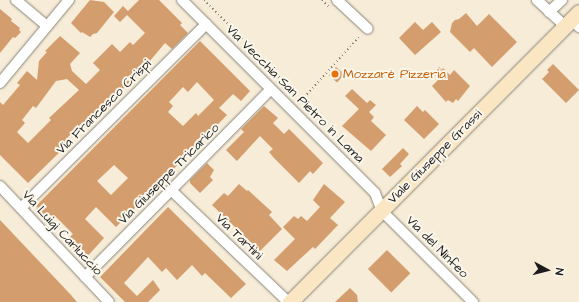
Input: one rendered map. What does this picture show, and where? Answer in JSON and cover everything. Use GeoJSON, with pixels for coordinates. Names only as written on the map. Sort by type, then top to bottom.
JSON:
{"type":"FeatureCollection","features":[{"type":"Feature","properties":{"kind":"main road","name":"Viale Giuseppe Grassi"},"geometry":{"type":"LineString","coordinates":[[289,302],[574,21]]}},
{"type":"Feature","properties":{"kind":"street"},"geometry":{"type":"LineString","coordinates":[[16,0],[47,26]]}},
{"type":"Feature","properties":{"kind":"street"},"geometry":{"type":"LineString","coordinates":[[0,83],[69,0]]}},
{"type":"Feature","properties":{"kind":"street","name":"Via Vecchia San Pietro in Lama"},"geometry":{"type":"LineString","coordinates":[[182,0],[375,192],[382,211]]}},
{"type":"Feature","properties":{"kind":"street"},"geometry":{"type":"LineString","coordinates":[[337,0],[368,29]]}},
{"type":"Feature","properties":{"kind":"street"},"geometry":{"type":"LineString","coordinates":[[537,0],[549,12],[574,21]]}},
{"type":"Feature","properties":{"kind":"street"},"geometry":{"type":"LineString","coordinates":[[549,12],[562,0]]}},
{"type":"Feature","properties":{"kind":"street","name":"Via Francesco Crispi"},"geometry":{"type":"LineString","coordinates":[[21,208],[206,24]]}},
{"type":"Feature","properties":{"kind":"street","name":"Via Giuseppe Tricarico"},"geometry":{"type":"LineString","coordinates":[[85,276],[271,89]]}},
{"type":"Feature","properties":{"kind":"street","name":"Via Luigi Carluccio"},"geometry":{"type":"LineString","coordinates":[[0,186],[85,276],[104,300]]}},
{"type":"Feature","properties":{"kind":"street","name":"Via Tartini"},"geometry":{"type":"LineString","coordinates":[[171,190],[289,302]]}},
{"type":"Feature","properties":{"kind":"street","name":"Via del Ninfeo"},"geometry":{"type":"LineString","coordinates":[[382,211],[473,302]]}},
{"type":"Feature","properties":{"kind":"path"},"geometry":{"type":"LineString","coordinates":[[204,0],[233,29],[228,35],[231,38],[236,33],[270,67],[265,72],[269,76],[273,71],[290,88],[285,93]]}},
{"type":"Feature","properties":{"kind":"path"},"geometry":{"type":"LineString","coordinates":[[322,0],[333,10]]}},
{"type":"Feature","properties":{"kind":"path"},"geometry":{"type":"LineString","coordinates":[[293,102],[297,106],[360,37],[355,31]]}},
{"type":"Feature","properties":{"kind":"building"},"geometry":{"type":"Polygon","coordinates":[[[90,0],[104,2],[114,12],[97,33],[90,37],[82,32],[81,33],[71,23],[90,0]]]}},
{"type":"Feature","properties":{"kind":"building"},"geometry":{"type":"Polygon","coordinates":[[[139,0],[159,0],[182,23],[180,25],[188,33],[172,49],[165,43],[144,68],[84,128],[81,124],[66,139],[69,143],[28,183],[0,155],[0,102],[3,105],[20,85],[17,83],[27,71],[37,80],[39,61],[47,52],[45,51],[60,36],[80,53],[70,64],[72,71],[86,84],[100,70],[93,63],[112,44],[120,52],[130,42],[133,45],[145,33],[127,15],[120,22],[114,16],[123,6],[128,11],[139,0]],[[67,79],[56,81],[36,108],[33,106],[22,120],[25,123],[17,132],[28,143],[51,120],[49,118],[79,90],[67,79]]]}},
{"type":"Feature","properties":{"kind":"building"},"geometry":{"type":"Polygon","coordinates":[[[0,9],[12,19],[11,21],[20,28],[19,30],[21,32],[15,38],[13,37],[0,53],[0,9]]]}},
{"type":"Feature","properties":{"kind":"building"},"geometry":{"type":"Polygon","coordinates":[[[466,13],[477,26],[489,14],[517,42],[492,67],[474,48],[470,52],[450,32],[452,23],[466,13]]]}},
{"type":"Feature","properties":{"kind":"building"},"geometry":{"type":"Polygon","coordinates":[[[415,22],[423,30],[432,22],[441,32],[415,55],[399,38],[415,22]]]}},
{"type":"Feature","properties":{"kind":"building"},"geometry":{"type":"Polygon","coordinates":[[[200,41],[250,91],[241,101],[233,94],[219,108],[227,115],[116,227],[96,207],[85,219],[104,238],[85,259],[66,241],[73,234],[56,217],[50,223],[36,209],[38,208],[36,206],[200,41]],[[197,82],[188,92],[183,87],[169,102],[173,106],[168,112],[183,126],[196,113],[198,116],[214,100],[197,82]],[[114,165],[97,181],[111,195],[128,178],[114,165]]]}},
{"type":"Feature","properties":{"kind":"building"},"geometry":{"type":"Polygon","coordinates":[[[553,64],[579,90],[566,103],[542,79],[549,72],[547,70],[553,64]]]}},
{"type":"Feature","properties":{"kind":"building"},"geometry":{"type":"Polygon","coordinates":[[[336,67],[344,74],[337,83],[329,75],[336,67]]]}},
{"type":"Feature","properties":{"kind":"building"},"geometry":{"type":"Polygon","coordinates":[[[439,67],[442,70],[443,68],[450,75],[454,70],[470,86],[458,101],[456,99],[453,103],[448,100],[446,102],[432,86],[439,79],[433,73],[439,67]]]}},
{"type":"Feature","properties":{"kind":"building"},"geometry":{"type":"Polygon","coordinates":[[[352,89],[367,103],[370,100],[376,105],[369,112],[374,117],[371,121],[386,135],[371,151],[342,126],[359,109],[345,96],[352,89]]]}},
{"type":"Feature","properties":{"kind":"building"},"geometry":{"type":"Polygon","coordinates":[[[264,106],[278,118],[273,123],[284,134],[289,129],[323,163],[313,174],[310,171],[299,183],[269,152],[273,149],[260,136],[237,161],[226,150],[244,132],[241,129],[264,106]]]}},
{"type":"Feature","properties":{"kind":"building"},"geometry":{"type":"Polygon","coordinates":[[[417,106],[423,112],[425,110],[439,124],[424,139],[404,120],[417,106]]]}},
{"type":"Feature","properties":{"kind":"building"},"geometry":{"type":"Polygon","coordinates":[[[403,148],[409,154],[400,164],[402,166],[390,177],[382,169],[403,148]]]}},
{"type":"Feature","properties":{"kind":"building"},"geometry":{"type":"Polygon","coordinates":[[[207,163],[214,170],[210,177],[213,180],[200,193],[190,183],[190,180],[207,163]]]}},
{"type":"Feature","properties":{"kind":"building"},"geometry":{"type":"Polygon","coordinates":[[[239,184],[247,191],[248,190],[272,212],[269,215],[282,229],[260,251],[212,205],[224,193],[228,196],[239,184]]]}},
{"type":"Feature","properties":{"kind":"building"},"geometry":{"type":"Polygon","coordinates":[[[324,184],[345,202],[330,218],[338,225],[315,249],[313,247],[287,271],[274,260],[295,239],[283,227],[294,216],[298,219],[301,216],[307,221],[320,207],[313,200],[324,184]]]}},
{"type":"Feature","properties":{"kind":"building"},"geometry":{"type":"Polygon","coordinates":[[[168,207],[246,284],[231,298],[205,273],[202,276],[192,265],[177,280],[166,268],[162,272],[148,257],[124,283],[137,296],[153,280],[160,290],[148,302],[125,302],[100,277],[168,207]]]}},
{"type":"Feature","properties":{"kind":"building"},"geometry":{"type":"Polygon","coordinates":[[[0,220],[71,295],[77,302],[0,302],[0,220]]]}},
{"type":"Feature","properties":{"kind":"building"},"geometry":{"type":"Polygon","coordinates":[[[387,250],[410,273],[391,292],[368,269],[387,250]]]}},
{"type":"Feature","properties":{"kind":"building"},"geometry":{"type":"Polygon","coordinates":[[[350,288],[357,295],[358,302],[335,302],[350,288]]]}},
{"type":"Feature","properties":{"kind":"place","name":"Mozzarè Pizzeria"},"geometry":{"type":"Point","coordinates":[335,74]}}]}
